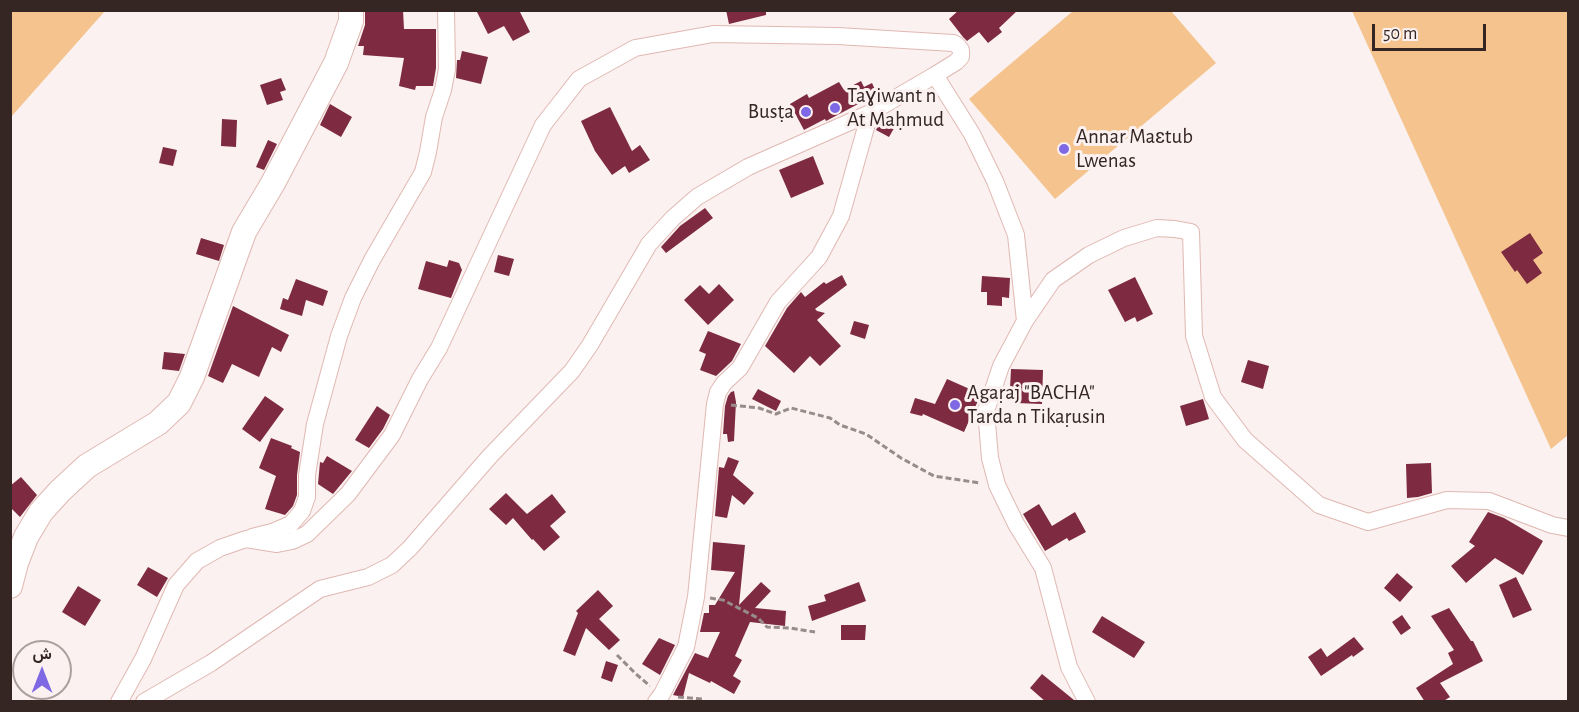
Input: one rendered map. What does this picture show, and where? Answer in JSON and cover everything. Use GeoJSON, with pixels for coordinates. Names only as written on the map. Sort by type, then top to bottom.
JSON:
{"type":"FeatureCollection","features":[{"type":"Feature","properties":{"kind":"street"},"geometry":{"type":"LineString","coordinates":[[10,586],[16,563],[27,537],[41,512],[60,491],[87,466],[158,423],[179,404],[192,377],[244,232],[278,174],[336,63],[351,21],[351,10]]}},
{"type":"Feature","properties":{"kind":"street"},"geometry":{"type":"LineString","coordinates":[[119,702],[143,659],[176,585],[197,561],[219,548],[291,524],[302,510],[307,497],[307,475],[315,424],[325,382],[349,307],[372,260],[423,172],[447,69],[446,10]]}},
{"type":"Feature","properties":{"kind":"street"},"geometry":{"type":"LineString","coordinates":[[144,702],[203,667],[321,589],[368,577],[392,565],[410,548],[490,456],[572,370],[590,345],[649,244],[697,197],[748,167],[870,113],[956,62],[961,57],[961,50],[952,43],[838,36],[713,34],[635,48],[579,79],[543,125],[439,348],[420,379],[392,435],[348,494],[307,534],[292,541],[277,544],[246,539]]}},
{"type":"Feature","properties":{"kind":"street"},"geometry":{"type":"LineString","coordinates":[[935,75],[972,134],[995,181],[1016,235],[1025,321]]}},
{"type":"Feature","properties":{"kind":"street"},"geometry":{"type":"LineString","coordinates":[[659,698],[686,647],[696,597],[718,392],[740,368],[778,302],[819,257],[825,247],[841,216],[870,113]]}},
{"type":"Feature","properties":{"kind":"street"},"geometry":{"type":"LineString","coordinates":[[1087,702],[1070,667],[1043,568],[1016,524],[997,485],[990,458],[986,411],[1001,366],[1025,321],[1053,280],[1089,255],[1124,238],[1157,228],[1191,232],[1194,336],[1213,397],[1245,440],[1319,506],[1368,522],[1446,500],[1489,501],[1552,525],[1569,528]]}},
{"type":"Feature","properties":{"kind":"path"},"geometry":{"type":"LineString","coordinates":[[715,404],[759,408],[776,414],[791,408],[830,418],[840,425],[866,434],[901,458],[934,476],[997,485]]}},
{"type":"Feature","properties":{"kind":"path"},"geometry":{"type":"LineString","coordinates":[[696,597],[723,600],[758,618],[767,627],[815,632]]}},
{"type":"Feature","properties":{"kind":"path"},"geometry":{"type":"LineString","coordinates":[[617,655],[659,698],[702,699],[705,702]]}},
{"type":"Feature","properties":{"kind":"shaded area"},"geometry":{"type":"Polygon","coordinates":[[[10,11],[105,11],[11,117],[10,11]]]}},
{"type":"Feature","properties":{"kind":"shaded area","name":"Annar Maɛtub Lwenas"},"geometry":{"type":"Polygon","coordinates":[[[1073,11],[1171,11],[1216,63],[1055,199],[969,99],[1073,11]]]}},
{"type":"Feature","properties":{"kind":"shaded area"},"geometry":{"type":"Polygon","coordinates":[[[1352,11],[1568,11],[1568,435],[1551,449],[1352,11]]]}},
{"type":"Feature","properties":{"kind":"building"},"geometry":{"type":"Polygon","coordinates":[[[365,10],[403,10],[404,29],[436,29],[436,68],[433,86],[416,86],[415,90],[399,86],[404,58],[363,55],[364,46],[358,46],[365,25],[365,10]]]}},
{"type":"Feature","properties":{"kind":"building"},"geometry":{"type":"Polygon","coordinates":[[[476,10],[519,10],[530,32],[513,41],[504,26],[488,34],[476,10]]]}},
{"type":"Feature","properties":{"kind":"building"},"geometry":{"type":"Polygon","coordinates":[[[726,10],[766,10],[766,15],[729,24],[726,10]]]}},
{"type":"Feature","properties":{"kind":"building"},"geometry":{"type":"Polygon","coordinates":[[[959,10],[1018,10],[999,28],[1002,32],[988,43],[979,32],[967,41],[963,37],[949,19],[959,10]]]}},
{"type":"Feature","properties":{"kind":"building"},"geometry":{"type":"Polygon","coordinates":[[[462,51],[488,57],[481,84],[456,78],[457,60],[460,60],[462,51]]]}},
{"type":"Feature","properties":{"kind":"building"},"geometry":{"type":"Polygon","coordinates":[[[281,78],[286,90],[280,92],[283,100],[267,105],[260,85],[281,78]]]}},
{"type":"Feature","properties":{"kind":"building","name":"Taɣiwant n At Maḥmud"},"geometry":{"type":"Polygon","coordinates":[[[861,81],[864,87],[872,83],[877,94],[804,130],[790,104],[807,94],[809,98],[839,82],[844,90],[861,81]]]}},
{"type":"Feature","properties":{"kind":"building"},"geometry":{"type":"Polygon","coordinates":[[[330,104],[352,117],[341,137],[320,125],[330,104]]]}},
{"type":"Feature","properties":{"kind":"building"},"geometry":{"type":"Polygon","coordinates":[[[610,107],[632,151],[640,145],[650,160],[629,173],[625,166],[612,175],[595,151],[581,121],[610,107]]]}},
{"type":"Feature","properties":{"kind":"building"},"geometry":{"type":"Polygon","coordinates":[[[885,117],[897,123],[889,137],[876,130],[882,118],[885,117]]]}},
{"type":"Feature","properties":{"kind":"building"},"geometry":{"type":"Polygon","coordinates":[[[222,119],[237,120],[236,147],[221,146],[222,119]]]}},
{"type":"Feature","properties":{"kind":"building"},"geometry":{"type":"Polygon","coordinates":[[[268,140],[277,144],[264,170],[256,167],[268,140]]]}},
{"type":"Feature","properties":{"kind":"building"},"geometry":{"type":"Polygon","coordinates":[[[163,147],[177,150],[173,166],[159,163],[163,147]]]}},
{"type":"Feature","properties":{"kind":"building"},"geometry":{"type":"Polygon","coordinates":[[[813,156],[824,184],[791,198],[779,170],[813,156]]]}},
{"type":"Feature","properties":{"kind":"building"},"geometry":{"type":"Polygon","coordinates":[[[705,208],[713,218],[666,253],[661,247],[680,226],[705,208]]]}},
{"type":"Feature","properties":{"kind":"building"},"geometry":{"type":"Polygon","coordinates":[[[1530,233],[1543,253],[1533,260],[1542,273],[1527,284],[1501,252],[1530,233]]]}},
{"type":"Feature","properties":{"kind":"building"},"geometry":{"type":"Polygon","coordinates":[[[201,238],[224,245],[219,261],[196,254],[201,238]]]}},
{"type":"Feature","properties":{"kind":"building"},"geometry":{"type":"Polygon","coordinates":[[[498,255],[514,259],[509,276],[494,272],[498,255]]]}},
{"type":"Feature","properties":{"kind":"building"},"geometry":{"type":"Polygon","coordinates":[[[449,260],[459,263],[462,270],[451,298],[418,289],[426,261],[447,267],[449,260]]]}},
{"type":"Feature","properties":{"kind":"building"},"geometry":{"type":"Polygon","coordinates":[[[842,275],[847,285],[815,309],[825,313],[817,320],[841,346],[820,366],[810,356],[794,373],[765,346],[787,308],[801,292],[805,297],[824,282],[826,284],[842,275]]]}},
{"type":"Feature","properties":{"kind":"building"},"geometry":{"type":"Polygon","coordinates":[[[982,276],[1010,278],[1009,298],[1002,297],[1002,306],[987,305],[987,292],[981,292],[982,276]]]}},
{"type":"Feature","properties":{"kind":"building"},"geometry":{"type":"Polygon","coordinates":[[[1135,277],[1153,314],[1137,322],[1135,317],[1125,322],[1108,290],[1135,277]]]}},
{"type":"Feature","properties":{"kind":"building"},"geometry":{"type":"Polygon","coordinates":[[[296,279],[328,291],[323,306],[306,300],[302,316],[280,309],[283,298],[288,300],[296,279]]]}},
{"type":"Feature","properties":{"kind":"building"},"geometry":{"type":"Polygon","coordinates":[[[719,284],[734,300],[708,325],[684,300],[700,285],[709,294],[719,284]]]}},
{"type":"Feature","properties":{"kind":"building"},"geometry":{"type":"Polygon","coordinates":[[[233,306],[289,335],[281,352],[272,347],[259,377],[232,364],[223,383],[208,376],[233,306]]]}},
{"type":"Feature","properties":{"kind":"building"},"geometry":{"type":"Polygon","coordinates":[[[854,321],[869,325],[865,339],[850,334],[854,321]]]}},
{"type":"Feature","properties":{"kind":"building"},"geometry":{"type":"Polygon","coordinates":[[[708,331],[741,344],[732,361],[716,376],[700,370],[706,354],[699,351],[708,331]]]}},
{"type":"Feature","properties":{"kind":"building"},"geometry":{"type":"Polygon","coordinates":[[[164,352],[185,354],[179,371],[162,369],[164,352]]]}},
{"type":"Feature","properties":{"kind":"building"},"geometry":{"type":"Polygon","coordinates":[[[1248,360],[1269,366],[1263,389],[1241,382],[1248,360]]]}},
{"type":"Feature","properties":{"kind":"building"},"geometry":{"type":"Polygon","coordinates":[[[1011,369],[1043,370],[1042,404],[1016,403],[1016,389],[1010,389],[1011,369]]]}},
{"type":"Feature","properties":{"kind":"building","name":"Agaṛaj \"BACHA\" Tarda n Tikaṛusin"},"geometry":{"type":"Polygon","coordinates":[[[947,379],[981,394],[964,432],[923,414],[922,416],[910,413],[915,398],[935,404],[947,379]]]}},
{"type":"Feature","properties":{"kind":"building"},"geometry":{"type":"Polygon","coordinates":[[[758,389],[781,401],[776,411],[752,399],[758,389]]]}},
{"type":"Feature","properties":{"kind":"building"},"geometry":{"type":"Polygon","coordinates":[[[734,391],[736,402],[734,441],[728,442],[727,434],[723,434],[725,406],[728,396],[734,391]]]}},
{"type":"Feature","properties":{"kind":"building"},"geometry":{"type":"Polygon","coordinates":[[[265,396],[284,409],[260,442],[242,429],[265,396]]]}},
{"type":"Feature","properties":{"kind":"building"},"geometry":{"type":"Polygon","coordinates":[[[1203,399],[1209,419],[1186,426],[1180,406],[1203,399]]]}},
{"type":"Feature","properties":{"kind":"building"},"geometry":{"type":"Polygon","coordinates":[[[377,406],[390,415],[369,448],[355,440],[377,406]]]}},
{"type":"Feature","properties":{"kind":"building"},"geometry":{"type":"Polygon","coordinates":[[[271,438],[292,446],[291,448],[300,452],[297,495],[293,506],[285,515],[265,509],[276,476],[259,468],[271,438]]]}},
{"type":"Feature","properties":{"kind":"building"},"geometry":{"type":"Polygon","coordinates":[[[327,456],[352,471],[333,494],[318,484],[320,462],[323,463],[327,456]]]}},
{"type":"Feature","properties":{"kind":"building"},"geometry":{"type":"Polygon","coordinates":[[[728,457],[739,461],[733,475],[754,493],[744,505],[732,495],[727,518],[715,516],[719,467],[724,468],[728,457]]]}},
{"type":"Feature","properties":{"kind":"building"},"geometry":{"type":"Polygon","coordinates":[[[1431,463],[1432,493],[1407,498],[1406,464],[1431,463]]]}},
{"type":"Feature","properties":{"kind":"building"},"geometry":{"type":"Polygon","coordinates":[[[21,477],[37,495],[20,517],[10,507],[10,486],[21,477]]]}},
{"type":"Feature","properties":{"kind":"building"},"geometry":{"type":"Polygon","coordinates":[[[506,493],[527,514],[552,494],[566,512],[550,526],[560,537],[544,551],[513,518],[506,525],[489,509],[506,493]]]}},
{"type":"Feature","properties":{"kind":"building"},"geometry":{"type":"Polygon","coordinates":[[[1039,504],[1052,526],[1075,512],[1086,532],[1069,541],[1067,538],[1045,551],[1023,514],[1039,504]]]}},
{"type":"Feature","properties":{"kind":"building"},"geometry":{"type":"Polygon","coordinates":[[[1488,512],[1504,518],[1543,541],[1523,575],[1495,558],[1466,583],[1451,566],[1475,546],[1469,542],[1488,512]]]}},
{"type":"Feature","properties":{"kind":"building"},"geometry":{"type":"Polygon","coordinates":[[[713,542],[745,545],[739,605],[761,582],[771,591],[755,608],[786,611],[785,626],[750,622],[735,656],[742,660],[733,676],[741,681],[734,694],[711,681],[710,683],[689,673],[683,697],[673,695],[695,653],[708,658],[720,632],[700,632],[704,613],[709,613],[709,605],[715,605],[735,572],[711,570],[713,542]]]}},
{"type":"Feature","properties":{"kind":"building"},"geometry":{"type":"Polygon","coordinates":[[[148,567],[168,578],[157,597],[137,585],[148,567]]]}},
{"type":"Feature","properties":{"kind":"building"},"geometry":{"type":"Polygon","coordinates":[[[1397,573],[1413,587],[1400,602],[1384,588],[1397,573]]]}},
{"type":"Feature","properties":{"kind":"building"},"geometry":{"type":"Polygon","coordinates":[[[1516,577],[1532,610],[1513,618],[1499,585],[1516,577]]]}},
{"type":"Feature","properties":{"kind":"building"},"geometry":{"type":"Polygon","coordinates":[[[859,582],[866,601],[812,621],[808,606],[826,601],[824,595],[859,582]]]}},
{"type":"Feature","properties":{"kind":"building"},"geometry":{"type":"Polygon","coordinates":[[[78,586],[101,600],[85,626],[62,612],[78,586]]]}},
{"type":"Feature","properties":{"kind":"building"},"geometry":{"type":"Polygon","coordinates":[[[598,590],[613,606],[599,619],[620,640],[609,650],[586,628],[575,656],[563,651],[578,613],[576,611],[598,590]]]}},
{"type":"Feature","properties":{"kind":"building"},"geometry":{"type":"Polygon","coordinates":[[[1449,608],[1473,641],[1483,661],[1440,683],[1450,697],[1442,702],[1425,702],[1416,688],[1453,664],[1448,653],[1454,650],[1431,616],[1449,608]]]}},
{"type":"Feature","properties":{"kind":"building"},"geometry":{"type":"Polygon","coordinates":[[[1402,615],[1411,628],[1401,635],[1392,622],[1402,615]]]}},
{"type":"Feature","properties":{"kind":"building"},"geometry":{"type":"Polygon","coordinates":[[[1102,616],[1145,642],[1134,658],[1092,632],[1102,616]]]}},
{"type":"Feature","properties":{"kind":"building"},"geometry":{"type":"Polygon","coordinates":[[[841,625],[866,625],[865,640],[841,640],[841,625]]]}},
{"type":"Feature","properties":{"kind":"building"},"geometry":{"type":"Polygon","coordinates":[[[1354,637],[1364,649],[1321,676],[1308,657],[1321,648],[1327,657],[1354,637]]]}},
{"type":"Feature","properties":{"kind":"building"},"geometry":{"type":"Polygon","coordinates":[[[659,638],[675,645],[660,675],[642,664],[659,638]]]}},
{"type":"Feature","properties":{"kind":"building"},"geometry":{"type":"Polygon","coordinates":[[[606,661],[618,665],[612,682],[601,678],[606,661]]]}},
{"type":"Feature","properties":{"kind":"building"},"geometry":{"type":"Polygon","coordinates":[[[1042,674],[1075,702],[1046,702],[1030,688],[1042,674]]]}},
{"type":"Feature","properties":{"kind":"place","name":"Taɣiwant n At Maḥmud"},"geometry":{"type":"Point","coordinates":[835,108]}},
{"type":"Feature","properties":{"kind":"place","name":"Busṭa"},"geometry":{"type":"Point","coordinates":[806,112]}},
{"type":"Feature","properties":{"kind":"place","name":"Annar Maɛtub Lwenas"},"geometry":{"type":"Point","coordinates":[1064,149]}},
{"type":"Feature","properties":{"kind":"place","name":"Agaṛaj \"BACHA\" Tarda n Tikaṛusin"},"geometry":{"type":"Point","coordinates":[955,405]}}]}
